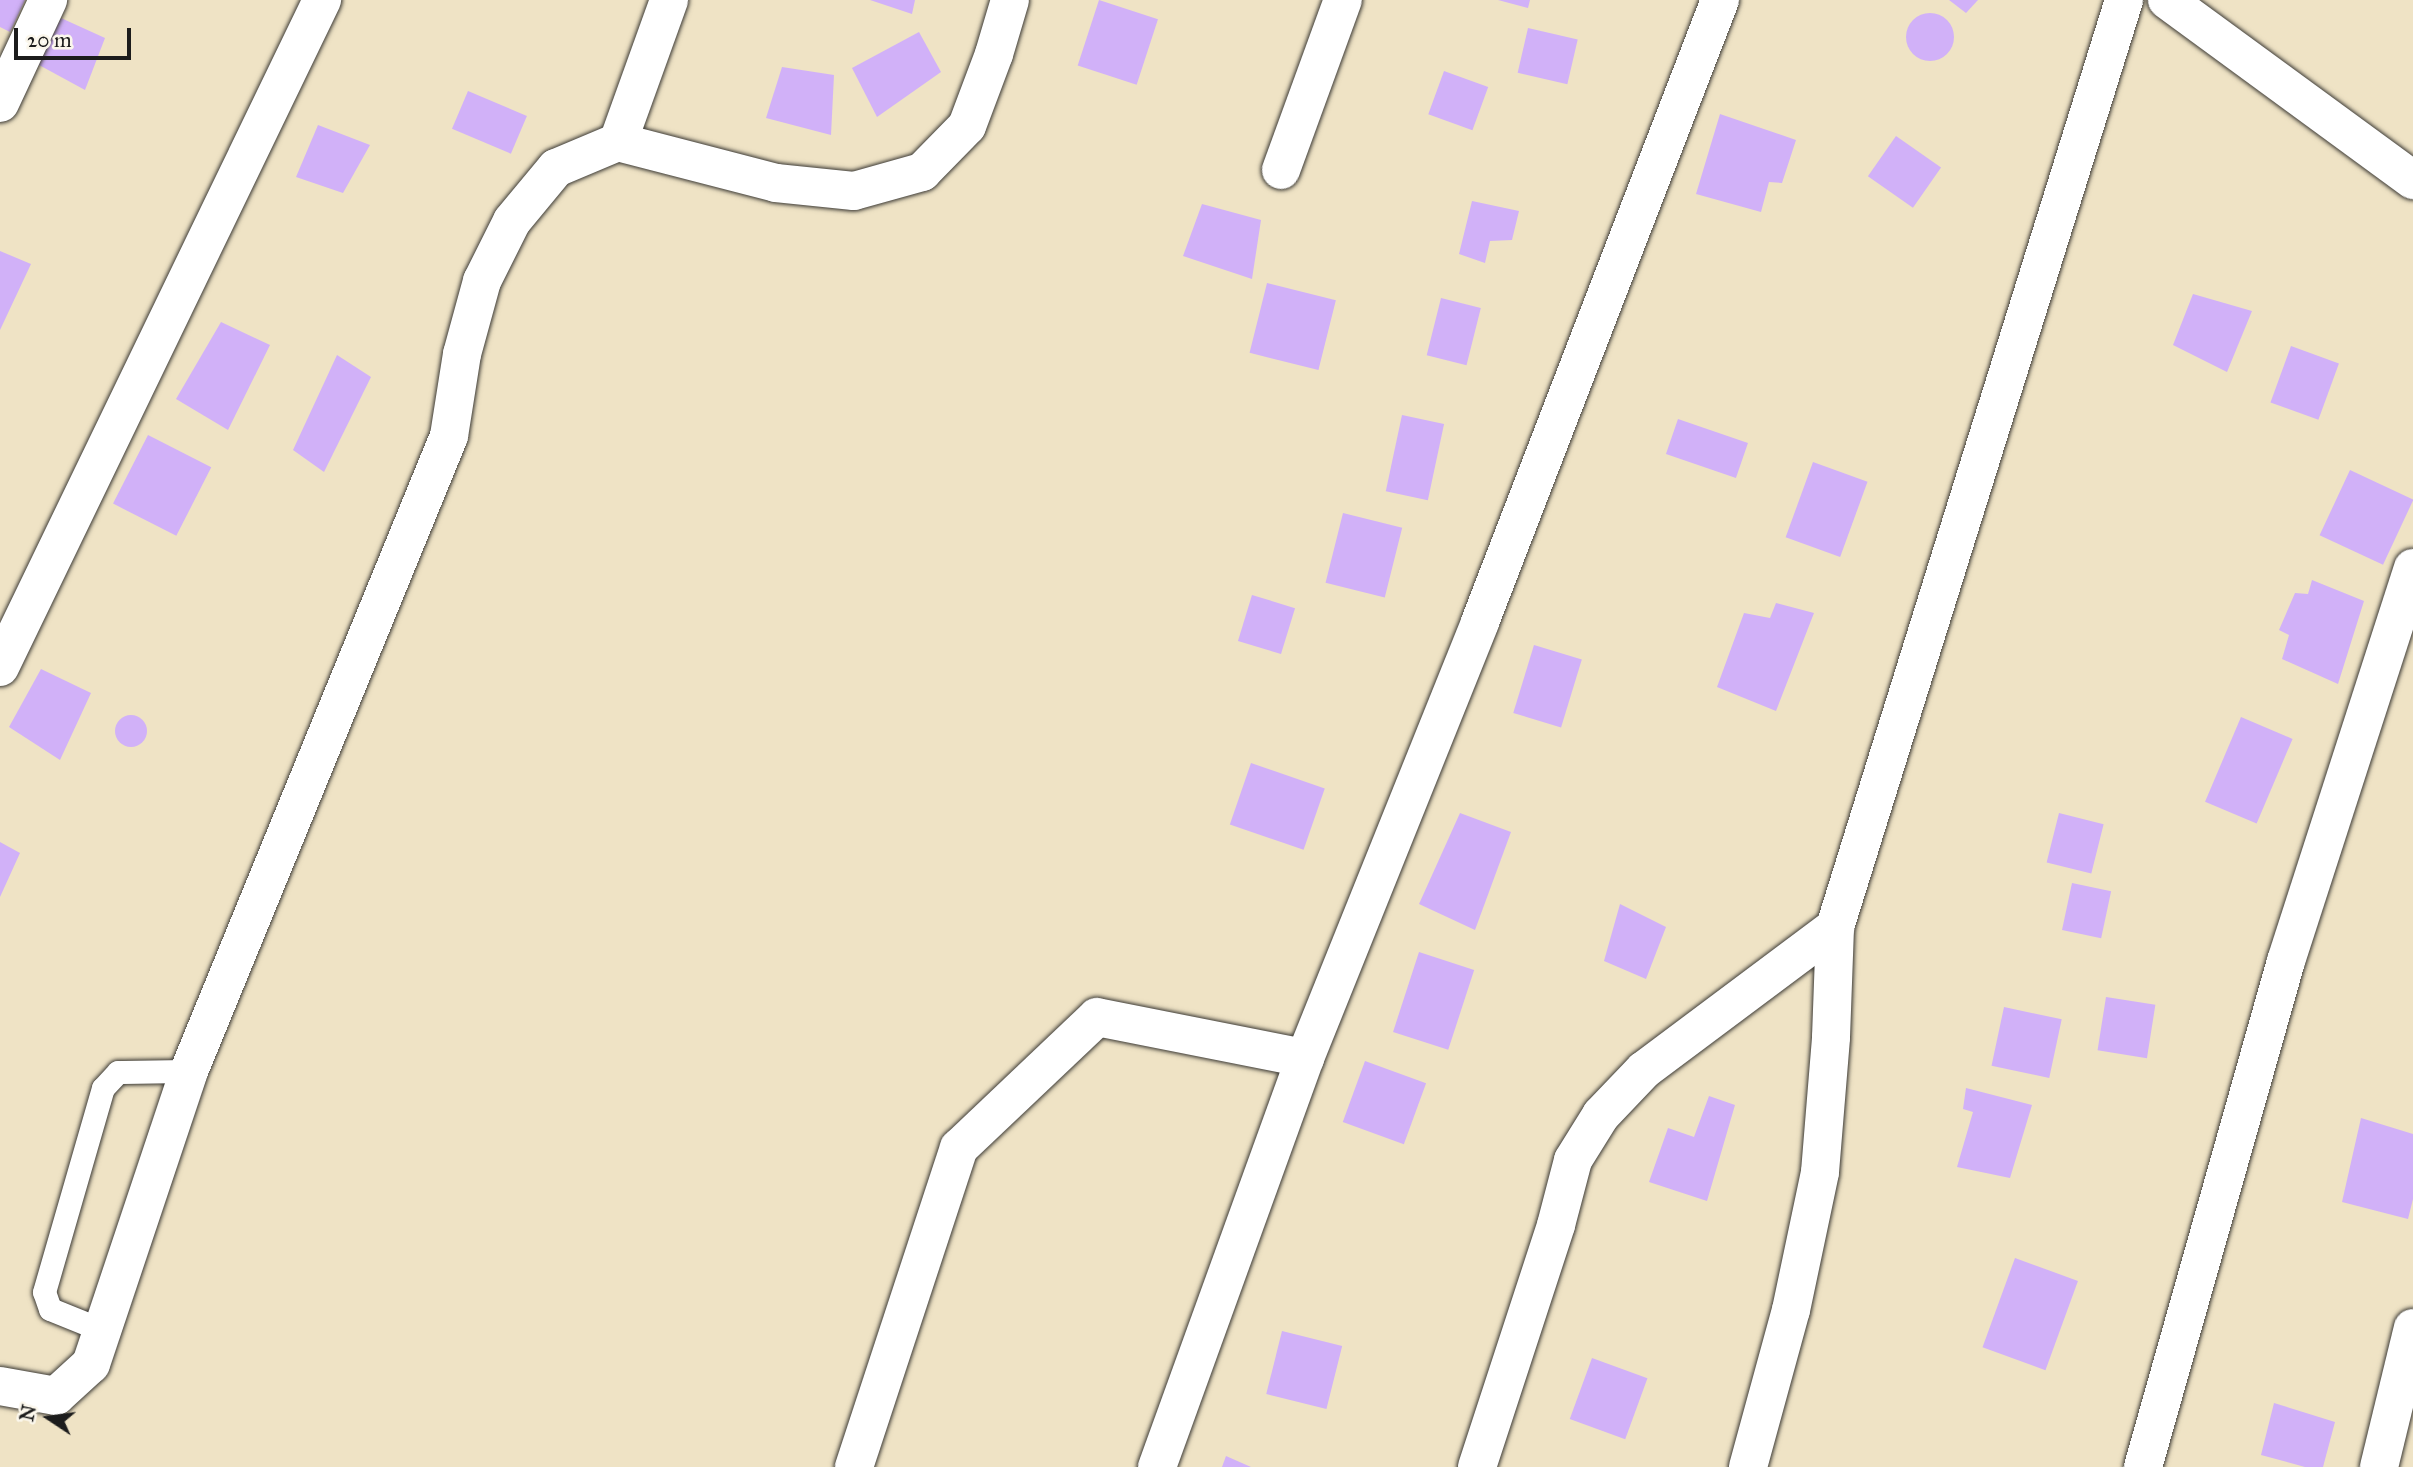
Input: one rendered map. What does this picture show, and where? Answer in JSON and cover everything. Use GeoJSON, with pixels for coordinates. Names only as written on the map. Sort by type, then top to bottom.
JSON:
{"type":"FeatureCollection","features":[{"type":"Feature","properties":{"kind":"street"},"geometry":{"type":"LineString","coordinates":[[0,103],[48,0]]}},
{"type":"Feature","properties":{"kind":"street"},"geometry":{"type":"LineString","coordinates":[[0,667],[322,0]]}},
{"type":"Feature","properties":{"kind":"street"},"geometry":{"type":"LineString","coordinates":[[618,142],[669,0]]}},
{"type":"Feature","properties":{"kind":"street"},"geometry":{"type":"LineString","coordinates":[[0,1386],[56,1396],[91,1364],[189,1071],[449,436],[462,354],[482,281],[512,221],[556,168],[618,142],[789,185],[854,191],[922,172],[967,125],[995,54],[1010,0]]}},
{"type":"Feature","properties":{"kind":"street"},"geometry":{"type":"LineString","coordinates":[[1281,170],[1343,0]]}},
{"type":"Feature","properties":{"kind":"street"},"geometry":{"type":"LineString","coordinates":[[1157,1467],[1306,1058],[1485,609],[1720,0]]}},
{"type":"Feature","properties":{"kind":"street"},"geometry":{"type":"LineString","coordinates":[[1748,1467],[1791,1310],[1820,1172],[1831,1037],[1835,927],[2124,0]]}},
{"type":"Feature","properties":{"kind":"street"},"geometry":{"type":"LineString","coordinates":[[2167,0],[2413,180]]}},
{"type":"Feature","properties":{"kind":"street"},"geometry":{"type":"LineString","coordinates":[[2143,1467],[2286,961],[2413,568]]}},
{"type":"Feature","properties":{"kind":"street"},"geometry":{"type":"LineString","coordinates":[[1477,1467],[1556,1225],[1573,1160],[1601,1115],[1644,1070],[1835,927]]}},
{"type":"Feature","properties":{"kind":"street"},"geometry":{"type":"LineString","coordinates":[[853,1467],[959,1148],[1097,1017],[1306,1058]]}},
{"type":"Feature","properties":{"kind":"street"},"geometry":{"type":"LineString","coordinates":[[2379,1467],[2413,1328]]}},
{"type":"Feature","properties":{"kind":"lane"},"geometry":{"type":"LineString","coordinates":[[102,1330],[50,1310],[44,1292],[103,1088],[118,1072],[189,1071]]}},
{"type":"Feature","properties":{"kind":"building"},"geometry":{"type":"Polygon","coordinates":[[[0,0],[25,0],[10,32],[0,27],[0,0]]]}},
{"type":"Feature","properties":{"kind":"building"},"geometry":{"type":"Polygon","coordinates":[[[870,0],[915,0],[912,14],[870,0]]]}},
{"type":"Feature","properties":{"kind":"building"},"geometry":{"type":"Polygon","coordinates":[[[1099,0],[1158,19],[1137,85],[1078,66],[1099,0]]]}},
{"type":"Feature","properties":{"kind":"building"},"geometry":{"type":"Polygon","coordinates":[[[1498,0],[1530,0],[1528,8],[1498,0]]]}},
{"type":"Feature","properties":{"kind":"building"},"geometry":{"type":"Polygon","coordinates":[[[1949,0],[1978,0],[1966,13],[1949,0]]]}},
{"type":"Feature","properties":{"kind":"building"},"geometry":{"type":"Polygon","coordinates":[[[1930,13],[1947,20],[1954,37],[1947,54],[1930,61],[1913,54],[1906,37],[1913,20],[1930,13]]]}},
{"type":"Feature","properties":{"kind":"building"},"geometry":{"type":"Polygon","coordinates":[[[61,18],[105,38],[85,90],[39,65],[61,18]]]}},
{"type":"Feature","properties":{"kind":"building"},"geometry":{"type":"Polygon","coordinates":[[[1528,28],[1578,39],[1567,84],[1518,73],[1528,28]]]}},
{"type":"Feature","properties":{"kind":"building"},"geometry":{"type":"Polygon","coordinates":[[[919,32],[941,72],[877,117],[852,68],[919,32]]]}},
{"type":"Feature","properties":{"kind":"building"},"geometry":{"type":"Polygon","coordinates":[[[782,67],[834,75],[831,135],[766,118],[782,67]]]}},
{"type":"Feature","properties":{"kind":"building"},"geometry":{"type":"Polygon","coordinates":[[[1444,71],[1488,87],[1472,130],[1428,114],[1444,71]]]}},
{"type":"Feature","properties":{"kind":"building"},"geometry":{"type":"Polygon","coordinates":[[[468,91],[527,116],[511,154],[452,129],[468,91]]]}},
{"type":"Feature","properties":{"kind":"building"},"geometry":{"type":"Polygon","coordinates":[[[1720,114],[1796,140],[1782,183],[1769,182],[1761,212],[1696,194],[1720,114]]]}},
{"type":"Feature","properties":{"kind":"building"},"geometry":{"type":"Polygon","coordinates":[[[318,125],[370,145],[343,193],[296,177],[318,125]]]}},
{"type":"Feature","properties":{"kind":"building"},"geometry":{"type":"Polygon","coordinates":[[[1896,136],[1941,168],[1913,208],[1868,176],[1896,136]]]}},
{"type":"Feature","properties":{"kind":"building"},"geometry":{"type":"Polygon","coordinates":[[[1472,201],[1519,211],[1512,240],[1490,241],[1485,263],[1459,254],[1472,201]]]}},
{"type":"Feature","properties":{"kind":"building"},"geometry":{"type":"Polygon","coordinates":[[[1202,204],[1261,220],[1252,279],[1183,256],[1202,204]]]}},
{"type":"Feature","properties":{"kind":"building"},"geometry":{"type":"Polygon","coordinates":[[[0,251],[31,264],[0,330],[0,251]]]}},
{"type":"Feature","properties":{"kind":"building"},"geometry":{"type":"Polygon","coordinates":[[[1267,283],[1336,300],[1318,370],[1250,353],[1267,283]]]}},
{"type":"Feature","properties":{"kind":"building"},"geometry":{"type":"Polygon","coordinates":[[[2193,294],[2252,311],[2227,372],[2173,345],[2193,294]]]}},
{"type":"Feature","properties":{"kind":"building"},"geometry":{"type":"Polygon","coordinates":[[[1441,298],[1481,308],[1467,365],[1427,355],[1441,298]]]}},
{"type":"Feature","properties":{"kind":"building"},"geometry":{"type":"Polygon","coordinates":[[[221,322],[270,345],[228,430],[176,399],[221,322]]]}},
{"type":"Feature","properties":{"kind":"building"},"geometry":{"type":"Polygon","coordinates":[[[2291,346],[2339,363],[2318,420],[2270,402],[2291,346]]]}},
{"type":"Feature","properties":{"kind":"building"},"geometry":{"type":"Polygon","coordinates":[[[337,355],[371,377],[324,472],[293,450],[337,355]]]}},
{"type":"Feature","properties":{"kind":"building"},"geometry":{"type":"Polygon","coordinates":[[[1402,415],[1444,424],[1428,500],[1386,491],[1402,415]]]}},
{"type":"Feature","properties":{"kind":"building"},"geometry":{"type":"Polygon","coordinates":[[[1678,419],[1748,443],[1736,478],[1666,454],[1678,419]]]}},
{"type":"Feature","properties":{"kind":"building"},"geometry":{"type":"Polygon","coordinates":[[[148,435],[211,467],[176,536],[113,504],[148,435]]]}},
{"type":"Feature","properties":{"kind":"building"},"geometry":{"type":"Polygon","coordinates":[[[1813,462],[1868,482],[1840,557],[1786,537],[1813,462]]]}},
{"type":"Feature","properties":{"kind":"building"},"geometry":{"type":"Polygon","coordinates":[[[2350,470],[2413,499],[2383,565],[2320,535],[2350,470]]]}},
{"type":"Feature","properties":{"kind":"building"},"geometry":{"type":"Polygon","coordinates":[[[1343,513],[1402,528],[1385,598],[1326,583],[1343,513]]]}},
{"type":"Feature","properties":{"kind":"building"},"geometry":{"type":"Polygon","coordinates":[[[2312,580],[2364,601],[2338,684],[2282,659],[2289,635],[2279,630],[2295,593],[2308,594],[2312,580]]]}},
{"type":"Feature","properties":{"kind":"building"},"geometry":{"type":"Polygon","coordinates":[[[1252,595],[1295,608],[1281,654],[1238,641],[1252,595]]]}},
{"type":"Feature","properties":{"kind":"building"},"geometry":{"type":"Polygon","coordinates":[[[1776,603],[1814,613],[1776,711],[1717,687],[1744,613],[1770,618],[1776,603]]]}},
{"type":"Feature","properties":{"kind":"building"},"geometry":{"type":"Polygon","coordinates":[[[1534,645],[1582,660],[1561,728],[1513,713],[1534,645]]]}},
{"type":"Feature","properties":{"kind":"building"},"geometry":{"type":"Polygon","coordinates":[[[41,669],[91,693],[60,760],[9,727],[41,669]]]}},
{"type":"Feature","properties":{"kind":"building"},"geometry":{"type":"Polygon","coordinates":[[[131,715],[142,720],[147,731],[142,742],[131,747],[120,742],[115,731],[120,720],[131,715]]]}},
{"type":"Feature","properties":{"kind":"building"},"geometry":{"type":"Polygon","coordinates":[[[2241,717],[2293,739],[2257,824],[2205,802],[2241,717]]]}},
{"type":"Feature","properties":{"kind":"building"},"geometry":{"type":"Polygon","coordinates":[[[1251,763],[1325,788],[1304,850],[1230,824],[1251,763]]]}},
{"type":"Feature","properties":{"kind":"building"},"geometry":{"type":"Polygon","coordinates":[[[1460,813],[1511,832],[1475,930],[1419,904],[1460,813]]]}},
{"type":"Feature","properties":{"kind":"building"},"geometry":{"type":"Polygon","coordinates":[[[2059,813],[2104,824],[2091,874],[2047,862],[2059,813]]]}},
{"type":"Feature","properties":{"kind":"building"},"geometry":{"type":"Polygon","coordinates":[[[0,842],[20,853],[0,897],[0,842]]]}},
{"type":"Feature","properties":{"kind":"building"},"geometry":{"type":"Polygon","coordinates":[[[2072,883],[2111,891],[2101,938],[2062,930],[2072,883]]]}},
{"type":"Feature","properties":{"kind":"building"},"geometry":{"type":"Polygon","coordinates":[[[1620,904],[1666,927],[1646,979],[1604,961],[1620,904]]]}},
{"type":"Feature","properties":{"kind":"building"},"geometry":{"type":"Polygon","coordinates":[[[1419,952],[1474,970],[1448,1050],[1393,1032],[1419,952]]]}},
{"type":"Feature","properties":{"kind":"building"},"geometry":{"type":"Polygon","coordinates":[[[2106,997],[2155,1005],[2147,1058],[2098,1050],[2106,997]]]}},
{"type":"Feature","properties":{"kind":"building"},"geometry":{"type":"Polygon","coordinates":[[[2004,1007],[2062,1019],[2049,1078],[1992,1066],[2004,1007]]]}},
{"type":"Feature","properties":{"kind":"building"},"geometry":{"type":"Polygon","coordinates":[[[1365,1061],[1426,1083],[1404,1144],[1343,1122],[1365,1061]]]}},
{"type":"Feature","properties":{"kind":"building"},"geometry":{"type":"Polygon","coordinates":[[[1966,1088],[2032,1105],[2010,1178],[1957,1167],[1973,1112],[1963,1109],[1966,1088]]]}},
{"type":"Feature","properties":{"kind":"building"},"geometry":{"type":"Polygon","coordinates":[[[1709,1096],[1735,1105],[1707,1201],[1649,1182],[1668,1128],[1694,1137],[1709,1096]]]}},
{"type":"Feature","properties":{"kind":"building"},"geometry":{"type":"Polygon","coordinates":[[[2361,1118],[2413,1134],[2413,1199],[2408,1219],[2342,1202],[2361,1118]]]}},
{"type":"Feature","properties":{"kind":"building"},"geometry":{"type":"Polygon","coordinates":[[[2015,1258],[2078,1281],[2045,1370],[1983,1347],[2015,1258]]]}},
{"type":"Feature","properties":{"kind":"building"},"geometry":{"type":"Polygon","coordinates":[[[1282,1331],[1342,1346],[1326,1409],[1266,1394],[1282,1331]]]}},
{"type":"Feature","properties":{"kind":"building"},"geometry":{"type":"Polygon","coordinates":[[[1592,1358],[1647,1378],[1625,1439],[1570,1419],[1592,1358]]]}},
{"type":"Feature","properties":{"kind":"building"},"geometry":{"type":"Polygon","coordinates":[[[2274,1403],[2335,1422],[2323,1467],[2305,1467],[2261,1455],[2274,1403]]]}},
{"type":"Feature","properties":{"kind":"building"},"geometry":{"type":"Polygon","coordinates":[[[1226,1456],[1251,1467],[1222,1467],[1226,1456]]]}}]}
